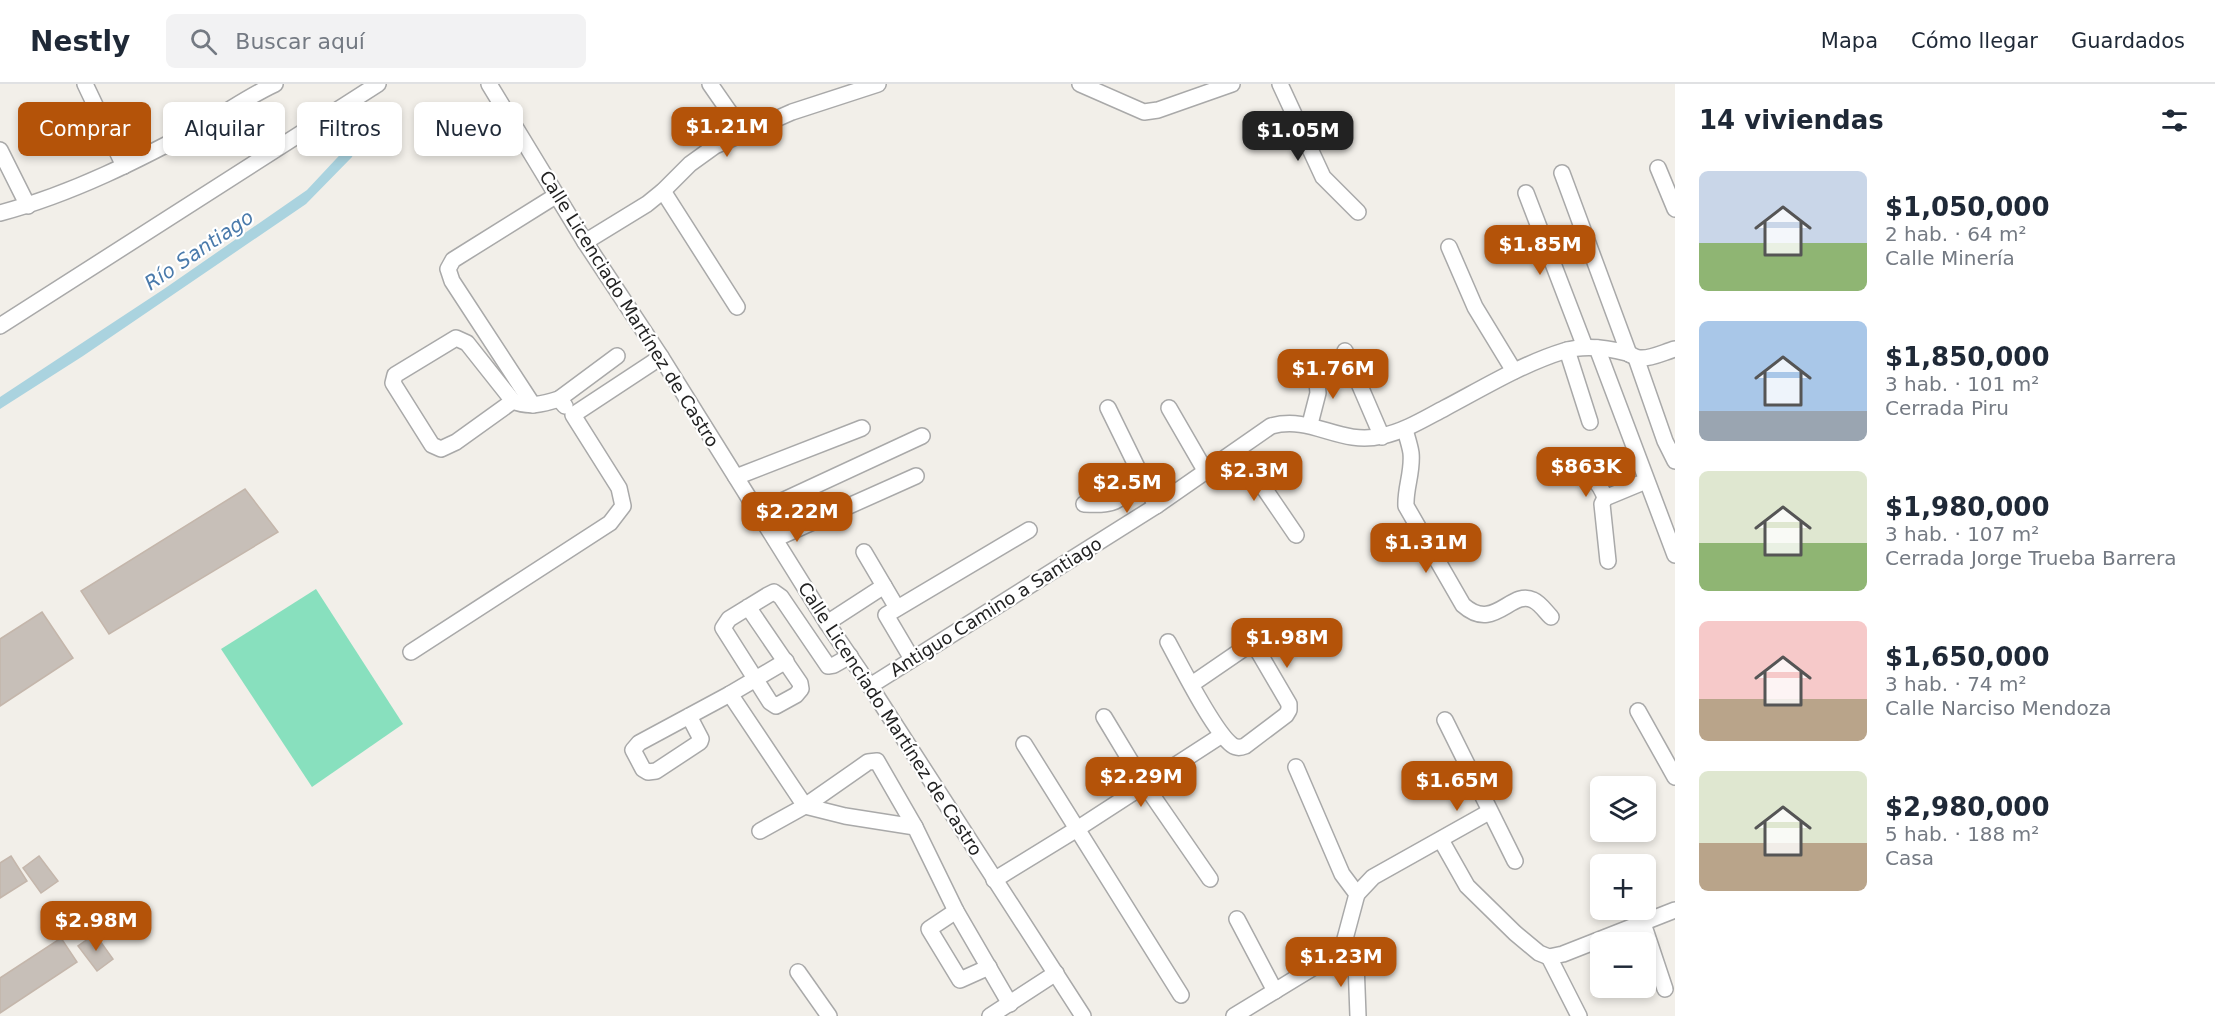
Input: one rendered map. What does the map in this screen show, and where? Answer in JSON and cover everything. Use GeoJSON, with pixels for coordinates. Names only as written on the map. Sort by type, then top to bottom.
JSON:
{"type":"FeatureCollection","features":[{"type":"Feature","properties":{"kind":"street"},"geometry":{"type":"LineString","coordinates":[[85,84],[124,166]]}},
{"type":"Feature","properties":{"kind":"street"},"geometry":{"type":"LineString","coordinates":[[0,213],[28,206],[124,166],[208,122],[249,89],[275,84]]}},
{"type":"Feature","properties":{"kind":"street"},"geometry":{"type":"LineString","coordinates":[[0,326],[361,92],[378,84]]}},
{"type":"Feature","properties":{"kind":"street","name":"Calle Licenciado Martínez de Castro"},"geometry":{"type":"LineString","coordinates":[[489,84],[585,242],[661,357],[827,623],[1083,1016]]}},
{"type":"Feature","properties":{"kind":"street"},"geometry":{"type":"LineString","coordinates":[[710,84],[744,133]]}},
{"type":"Feature","properties":{"kind":"street"},"geometry":{"type":"LineString","coordinates":[[585,242],[647,204],[706,152],[792,112],[878,84]]}},
{"type":"Feature","properties":{"kind":"street"},"geometry":{"type":"LineString","coordinates":[[1080,84],[1144,112],[1158,111],[1232,84]]}},
{"type":"Feature","properties":{"kind":"street"},"geometry":{"type":"LineString","coordinates":[[1280,84],[1323,177],[1358,212]]}},
{"type":"Feature","properties":{"kind":"street"},"geometry":{"type":"LineString","coordinates":[[0,150],[28,206]]}},
{"type":"Feature","properties":{"kind":"street"},"geometry":{"type":"LineString","coordinates":[[1658,168],[1675,209]]}},
{"type":"Feature","properties":{"kind":"street"},"geometry":{"type":"LineString","coordinates":[[1562,173],[1633,356],[1670,439],[1675,461]]}},
{"type":"Feature","properties":{"kind":"street"},"geometry":{"type":"LineString","coordinates":[[663,191],[737,307]]}},
{"type":"Feature","properties":{"kind":"street"},"geometry":{"type":"LineString","coordinates":[[1526,194],[1675,555]]}},
{"type":"Feature","properties":{"kind":"street"},"geometry":{"type":"LineString","coordinates":[[533,405],[452,281],[447,269],[453,260],[556,195]]}},
{"type":"Feature","properties":{"kind":"street"},"geometry":{"type":"LineString","coordinates":[[1449,247],[1475,307],[1514,371]]}},
{"type":"Feature","properties":{"kind":"street"},"geometry":{"type":"LineString","coordinates":[[513,401],[456,442],[441,449],[432,445],[393,383],[395,375],[456,338],[467,343],[513,401],[533,405],[559,399],[617,357]]}},
{"type":"Feature","properties":{"kind":"street","name":"Antiguo Camino a Santiago"},"geometry":{"type":"LineString","coordinates":[[870,686],[1156,506],[1271,426],[1286,422],[1310,424],[1348,438],[1382,437],[1405,430],[1514,371],[1567,350],[1591,348],[1645,358],[1675,349]]}},
{"type":"Feature","properties":{"kind":"street"},"geometry":{"type":"LineString","coordinates":[[1567,350],[1590,422]]}},
{"type":"Feature","properties":{"kind":"street"},"geometry":{"type":"LineString","coordinates":[[1345,351],[1382,437]]}},
{"type":"Feature","properties":{"kind":"street"},"geometry":{"type":"LineString","coordinates":[[573,415],[661,357]]}},
{"type":"Feature","properties":{"kind":"street"},"geometry":{"type":"LineString","coordinates":[[1310,424],[1318,393],[1316,371]]}},
{"type":"Feature","properties":{"kind":"street"},"geometry":{"type":"LineString","coordinates":[[411,652],[610,523],[623,506],[619,488],[573,415],[559,399]]}},
{"type":"Feature","properties":{"kind":"street"},"geometry":{"type":"LineString","coordinates":[[1108,408],[1156,506]]}},
{"type":"Feature","properties":{"kind":"street"},"geometry":{"type":"LineString","coordinates":[[1169,408],[1206,472]]}},
{"type":"Feature","properties":{"kind":"street"},"geometry":{"type":"LineString","coordinates":[[736,477],[862,428]]}},
{"type":"Feature","properties":{"kind":"street"},"geometry":{"type":"LineString","coordinates":[[1405,430],[1411,452],[1406,506],[1463,605],[1473,614],[1484,615],[1523,598],[1534,600],[1551,617]]}},
{"type":"Feature","properties":{"kind":"street"},"geometry":{"type":"LineString","coordinates":[[758,512],[922,436]]}},
{"type":"Feature","properties":{"kind":"street"},"geometry":{"type":"LineString","coordinates":[[1238,450],[1296,535]]}},
{"type":"Feature","properties":{"kind":"street"},"geometry":{"type":"LineString","coordinates":[[1567,469],[1596,479],[1601,485],[1605,498]]}},
{"type":"Feature","properties":{"kind":"street"},"geometry":{"type":"LineString","coordinates":[[1084,504],[1106,506],[1119,500],[1129,488],[1137,470]]}},
{"type":"Feature","properties":{"kind":"street"},"geometry":{"type":"LineString","coordinates":[[775,539],[916,476]]}},
{"type":"Feature","properties":{"kind":"street"},"geometry":{"type":"LineString","coordinates":[[1608,561],[1602,504],[1605,498],[1646,481]]}},
{"type":"Feature","properties":{"kind":"street"},"geometry":{"type":"LineString","coordinates":[[912,659],[886,615],[1029,530]]}},
{"type":"Feature","properties":{"kind":"street"},"geometry":{"type":"LineString","coordinates":[[864,552],[897,608]]}},
{"type":"Feature","properties":{"kind":"street"},"geometry":{"type":"LineString","coordinates":[[827,623],[884,586]]}},
{"type":"Feature","properties":{"kind":"street"},"geometry":{"type":"LineString","coordinates":[[748,607],[800,683],[801,689],[776,706],[770,702],[723,628],[729,619],[748,607],[774,592],[781,597],[828,666],[850,656]]}},
{"type":"Feature","properties":{"kind":"street"},"geometry":{"type":"LineString","coordinates":[[1168,642],[1192,684],[1222,735],[1233,746],[1240,748],[1286,715],[1289,710],[1289,704],[1258,651],[1252,647],[1246,647],[1192,684]]}},
{"type":"Feature","properties":{"kind":"street"},"geometry":{"type":"LineString","coordinates":[[689,716],[786,661]]}},
{"type":"Feature","properties":{"kind":"street"},"geometry":{"type":"LineString","coordinates":[[730,694],[805,806],[845,816],[915,827]]}},
{"type":"Feature","properties":{"kind":"street"},"geometry":{"type":"LineString","coordinates":[[1638,711],[1675,777]]}},
{"type":"Feature","properties":{"kind":"street"},"geometry":{"type":"LineString","coordinates":[[1104,717],[1145,785],[1210,879]]}},
{"type":"Feature","properties":{"kind":"street"},"geometry":{"type":"LineString","coordinates":[[1444,720],[1515,861]]}},
{"type":"Feature","properties":{"kind":"street"},"geometry":{"type":"LineString","coordinates":[[994,880],[1222,735]]}},
{"type":"Feature","properties":{"kind":"street"},"geometry":{"type":"LineString","coordinates":[[1024,744],[1181,995]]}},
{"type":"Feature","properties":{"kind":"street"},"geometry":{"type":"LineString","coordinates":[[760,831],[805,806],[868,762],[877,761],[915,827],[956,911],[1010,1004]]}},
{"type":"Feature","properties":{"kind":"street"},"geometry":{"type":"LineString","coordinates":[[1296,767],[1342,874],[1357,894]]}},
{"type":"Feature","properties":{"kind":"street"},"geometry":{"type":"LineString","coordinates":[[1234,1016],[1342,950],[1357,894],[1373,877],[1489,812]]}},
{"type":"Feature","properties":{"kind":"street"},"geometry":{"type":"LineString","coordinates":[[1440,840],[1467,886],[1515,933],[1539,953],[1549,957],[1563,954],[1675,910]]}},
{"type":"Feature","properties":{"kind":"street"},"geometry":{"type":"LineString","coordinates":[[956,911],[929,929],[960,981],[989,967]]}},
{"type":"Feature","properties":{"kind":"street"},"geometry":{"type":"LineString","coordinates":[[1237,919],[1275,991]]}},
{"type":"Feature","properties":{"kind":"street"},"geometry":{"type":"LineString","coordinates":[[1643,923],[1665,989]]}},
{"type":"Feature","properties":{"kind":"street"},"geometry":{"type":"LineString","coordinates":[[1342,950],[1352,955],[1356,962],[1358,1016]]}},
{"type":"Feature","properties":{"kind":"street"},"geometry":{"type":"LineString","coordinates":[[1549,957],[1578,1016]]}},
{"type":"Feature","properties":{"kind":"street"},"geometry":{"type":"LineString","coordinates":[[798,972],[830,1016]]}},
{"type":"Feature","properties":{"kind":"street"},"geometry":{"type":"LineString","coordinates":[[990,1016],[1056,974]]}},
{"type":"Feature","properties":{"kind":"green space"},"geometry":{"type":"Polygon","coordinates":[[[316,589],[403,724],[312,787],[221,649],[316,589]]]}},
{"type":"Feature","properties":{"kind":"water"},"geometry":{"type":"Polygon","coordinates":[[[339,156],[352,156],[306,204],[83,356],[0,409],[0,397],[164,289],[307,190],[339,156]]]}},
{"type":"Feature","properties":{"kind":"building"},"geometry":{"type":"Polygon","coordinates":[[[245,489],[278,532],[109,634],[81,591],[245,489]]]}},
{"type":"Feature","properties":{"kind":"building"},"geometry":{"type":"Polygon","coordinates":[[[42,612],[73,658],[0,706],[0,639],[42,612]]]}},
{"type":"Feature","properties":{"kind":"building"},"geometry":{"type":"Polygon","coordinates":[[[11,856],[27,881],[0,898],[0,863],[11,856]]]}},
{"type":"Feature","properties":{"kind":"building"},"geometry":{"type":"Polygon","coordinates":[[[39,856],[58,881],[41,893],[23,868],[39,856]]]}},
{"type":"Feature","properties":{"kind":"building"},"geometry":{"type":"Polygon","coordinates":[[[95,934],[113,959],[97,971],[78,946],[95,934]]]}},
{"type":"Feature","properties":{"kind":"building"},"geometry":{"type":"Polygon","coordinates":[[[61,938],[77,962],[0,1013],[0,978],[61,938]]]}},
{"type":"Feature","properties":{"kind":"water label","name":"Río Santiago"},"geometry":{"type":"Point","coordinates":[199,250]}}]}
